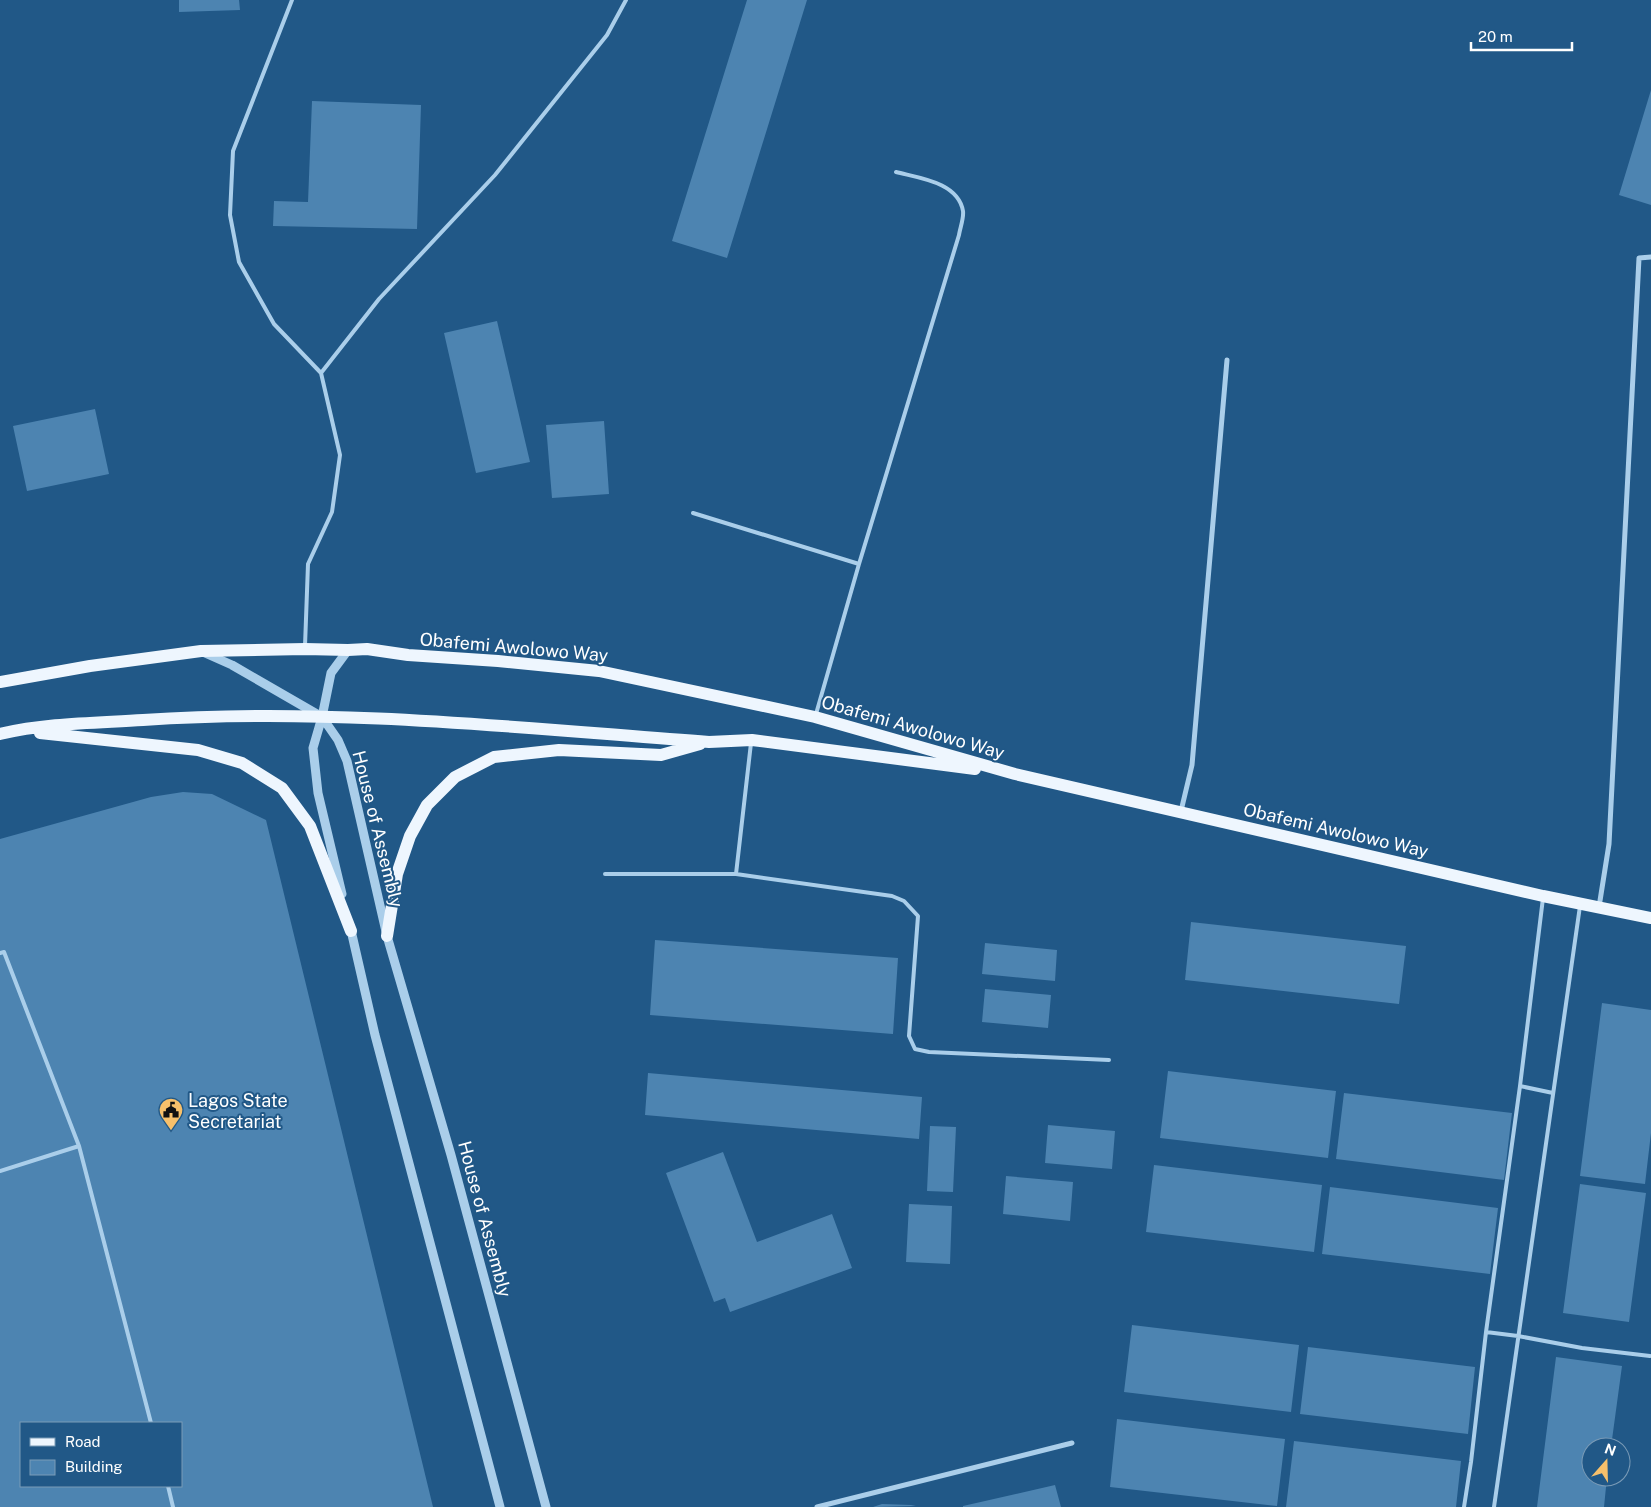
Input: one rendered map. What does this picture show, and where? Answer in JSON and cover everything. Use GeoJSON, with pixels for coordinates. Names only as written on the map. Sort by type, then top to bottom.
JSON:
{"type":"FeatureCollection","features":[{"type":"Feature","properties":{"kind":"main road","name":"Obafemi Awolowo Way"},"geometry":{"type":"LineString","coordinates":[[0,682],[90,666],[201,651],[305,649],[348,650],[367,648],[408,655],[498,661],[599,671],[815,717],[1015,774],[1544,896],[1651,918]]}},
{"type":"Feature","properties":{"kind":"main road","name":"Obafemi Awolowo Way"},"geometry":{"type":"LineString","coordinates":[[0,734],[74,724],[196,716],[419,720],[709,742],[752,740],[1015,774]]}},
{"type":"Feature","properties":{"kind":"main road"},"geometry":{"type":"LineString","coordinates":[[15,731],[198,750],[242,763],[282,788],[310,826],[351,931]]}},
{"type":"Feature","properties":{"kind":"main road"},"geometry":{"type":"LineString","coordinates":[[387,936],[397,874],[410,836],[427,805],[455,777],[494,757],[558,750],[661,756],[709,742]]}},
{"type":"Feature","properties":{"kind":"street"},"geometry":{"type":"LineString","coordinates":[[1599,908],[1609,844],[1639,258],[1651,257]]}},
{"type":"Feature","properties":{"kind":"street"},"geometry":{"type":"LineString","coordinates":[[1181,812],[1192,764],[1227,360]]}},
{"type":"Feature","properties":{"kind":"street"},"geometry":{"type":"LineString","coordinates":[[348,650],[331,673],[322,717],[313,748],[318,794],[375,1035],[500,1507]]}},
{"type":"Feature","properties":{"kind":"street"},"geometry":{"type":"LineString","coordinates":[[201,651],[232,665],[322,717]]}},
{"type":"Feature","properties":{"kind":"street","name":"House of Assembly"},"geometry":{"type":"LineString","coordinates":[[322,717],[338,740],[347,761],[387,936],[451,1155],[546,1507]]}},
{"type":"Feature","properties":{"kind":"street"},"geometry":{"type":"LineString","coordinates":[[816,1507],[1072,1443]]}},
{"type":"Feature","properties":{"kind":"lane"},"geometry":{"type":"LineString","coordinates":[[292,0],[233,151],[230,215],[239,262],[274,324],[322,373],[340,455],[332,512],[308,564],[305,649]]}},
{"type":"Feature","properties":{"kind":"lane"},"geometry":{"type":"LineString","coordinates":[[322,373],[379,299],[495,175],[607,34],[626,0]]}},
{"type":"Feature","properties":{"kind":"lane"},"geometry":{"type":"LineString","coordinates":[[815,717],[859,564],[959,235],[964,212],[958,198],[942,184],[896,172]]}},
{"type":"Feature","properties":{"kind":"lane"},"geometry":{"type":"LineString","coordinates":[[693,513],[859,564]]}},
{"type":"Feature","properties":{"kind":"lane"},"geometry":{"type":"LineString","coordinates":[[736,874],[752,740]]}},
{"type":"Feature","properties":{"kind":"lane"},"geometry":{"type":"LineString","coordinates":[[605,874],[736,874],[892,896],[904,901],[918,916],[909,1036],[915,1048],[929,1052],[1108,1060]]}},
{"type":"Feature","properties":{"kind":"lane"},"geometry":{"type":"LineString","coordinates":[[1464,1507],[1544,896]]}},
{"type":"Feature","properties":{"kind":"lane"},"geometry":{"type":"LineString","coordinates":[[1494,1507],[1580,904]]}},
{"type":"Feature","properties":{"kind":"lane"},"geometry":{"type":"LineString","coordinates":[[0,954],[4,952],[79,1146],[151,1422]]}},
{"type":"Feature","properties":{"kind":"lane"},"geometry":{"type":"LineString","coordinates":[[1520,1086],[1553,1093]]}},
{"type":"Feature","properties":{"kind":"lane"},"geometry":{"type":"LineString","coordinates":[[0,1171],[79,1146]]}},
{"type":"Feature","properties":{"kind":"lane"},"geometry":{"type":"LineString","coordinates":[[1486,1332],[1582,1348],[1650,1356]]}},
{"type":"Feature","properties":{"kind":"lane"},"geometry":{"type":"LineString","coordinates":[[168,1487],[173,1507]]}},
{"type":"Feature","properties":{"kind":"building"},"geometry":{"type":"Polygon","coordinates":[[[179,0],[239,0],[240,10],[179,12],[179,0]]]}},
{"type":"Feature","properties":{"kind":"building"},"geometry":{"type":"Polygon","coordinates":[[[747,0],[807,0],[727,258],[672,241],[747,0]]]}},
{"type":"Feature","properties":{"kind":"building"},"geometry":{"type":"Polygon","coordinates":[[[1651,90],[1651,205],[1619,195],[1651,90]]]}},
{"type":"Feature","properties":{"kind":"building"},"geometry":{"type":"Polygon","coordinates":[[[312,101],[421,105],[417,229],[273,226],[274,201],[308,202],[312,101]]]}},
{"type":"Feature","properties":{"kind":"building"},"geometry":{"type":"Polygon","coordinates":[[[497,321],[530,462],[476,473],[444,333],[497,321]]]}},
{"type":"Feature","properties":{"kind":"building"},"geometry":{"type":"Polygon","coordinates":[[[95,409],[109,474],[27,491],[13,426],[95,409]]]}},
{"type":"Feature","properties":{"kind":"building"},"geometry":{"type":"Polygon","coordinates":[[[604,421],[609,494],[552,498],[546,425],[604,421]]]}},
{"type":"Feature","properties":{"kind":"building","name":"Lagos State Secretariat"},"geometry":{"type":"Polygon","coordinates":[[[183,792],[212,794],[266,820],[433,1507],[0,1507],[0,839],[151,797],[183,792]]]}},
{"type":"Feature","properties":{"kind":"building"},"geometry":{"type":"Polygon","coordinates":[[[1191,922],[1406,946],[1399,1004],[1185,980],[1191,922]]]}},
{"type":"Feature","properties":{"kind":"building"},"geometry":{"type":"Polygon","coordinates":[[[655,940],[898,958],[893,1034],[650,1015],[655,940]]]}},
{"type":"Feature","properties":{"kind":"building"},"geometry":{"type":"Polygon","coordinates":[[[985,943],[1057,950],[1055,981],[982,974],[985,943]]]}},
{"type":"Feature","properties":{"kind":"building"},"geometry":{"type":"Polygon","coordinates":[[[985,989],[1051,995],[1048,1028],[982,1022],[985,989]]]}},
{"type":"Feature","properties":{"kind":"building"},"geometry":{"type":"Polygon","coordinates":[[[1602,1003],[1651,1010],[1651,1133],[1645,1184],[1580,1176],[1602,1003]]]}},
{"type":"Feature","properties":{"kind":"building"},"geometry":{"type":"Polygon","coordinates":[[[1168,1071],[1336,1091],[1328,1158],[1160,1138],[1168,1071]]]}},
{"type":"Feature","properties":{"kind":"building"},"geometry":{"type":"Polygon","coordinates":[[[648,1073],[922,1097],[919,1139],[645,1115],[648,1073]]]}},
{"type":"Feature","properties":{"kind":"building"},"geometry":{"type":"Polygon","coordinates":[[[1344,1093],[1512,1113],[1504,1180],[1336,1159],[1344,1093]]]}},
{"type":"Feature","properties":{"kind":"building"},"geometry":{"type":"Polygon","coordinates":[[[1048,1125],[1115,1131],[1112,1169],[1045,1163],[1048,1125]]]}},
{"type":"Feature","properties":{"kind":"building"},"geometry":{"type":"Polygon","coordinates":[[[930,1126],[956,1127],[953,1192],[927,1191],[930,1126]]]}},
{"type":"Feature","properties":{"kind":"building"},"geometry":{"type":"Polygon","coordinates":[[[723,1152],[757,1242],[832,1214],[852,1268],[730,1312],[725,1298],[714,1302],[666,1173],[723,1152]]]}},
{"type":"Feature","properties":{"kind":"building"},"geometry":{"type":"Polygon","coordinates":[[[1154,1165],[1322,1185],[1314,1252],[1146,1232],[1154,1165]]]}},
{"type":"Feature","properties":{"kind":"building"},"geometry":{"type":"Polygon","coordinates":[[[1006,1176],[1073,1182],[1070,1221],[1003,1214],[1006,1176]]]}},
{"type":"Feature","properties":{"kind":"building"},"geometry":{"type":"Polygon","coordinates":[[[1580,1184],[1646,1193],[1629,1322],[1563,1313],[1580,1184]]]}},
{"type":"Feature","properties":{"kind":"building"},"geometry":{"type":"Polygon","coordinates":[[[1330,1187],[1498,1208],[1490,1274],[1322,1254],[1330,1187]]]}},
{"type":"Feature","properties":{"kind":"building"},"geometry":{"type":"Polygon","coordinates":[[[909,1204],[952,1206],[950,1264],[906,1262],[909,1204]]]}},
{"type":"Feature","properties":{"kind":"building"},"geometry":{"type":"Polygon","coordinates":[[[1132,1325],[1299,1345],[1291,1412],[1124,1392],[1132,1325]]]}},
{"type":"Feature","properties":{"kind":"building"},"geometry":{"type":"Polygon","coordinates":[[[1308,1347],[1475,1367],[1468,1434],[1300,1414],[1308,1347]]]}},
{"type":"Feature","properties":{"kind":"building"},"geometry":{"type":"Polygon","coordinates":[[[1556,1357],[1622,1366],[1612,1437],[1581,1437],[1581,1487],[1606,1487],[1604,1507],[1537,1507],[1556,1357]]]}},
{"type":"Feature","properties":{"kind":"building"},"geometry":{"type":"Polygon","coordinates":[[[1117,1419],[1285,1439],[1277,1506],[1110,1487],[1117,1419]]]}},
{"type":"Feature","properties":{"kind":"building"},"geometry":{"type":"Polygon","coordinates":[[[1294,1441],[1461,1461],[1456,1507],[1286,1507],[1294,1441]]]}},
{"type":"Feature","properties":{"kind":"building"},"geometry":{"type":"Polygon","coordinates":[[[1055,1485],[1061,1507],[963,1507],[963,1506],[1055,1485]]]}},
{"type":"Feature","properties":{"kind":"building"},"geometry":{"type":"Polygon","coordinates":[[[882,1504],[911,1505],[916,1506],[873,1507],[882,1504]]]}},
{"type":"Feature","properties":{"kind":"place","name":"Lagos State Secretariat"},"geometry":{"type":"Point","coordinates":[171,1131]}}]}
